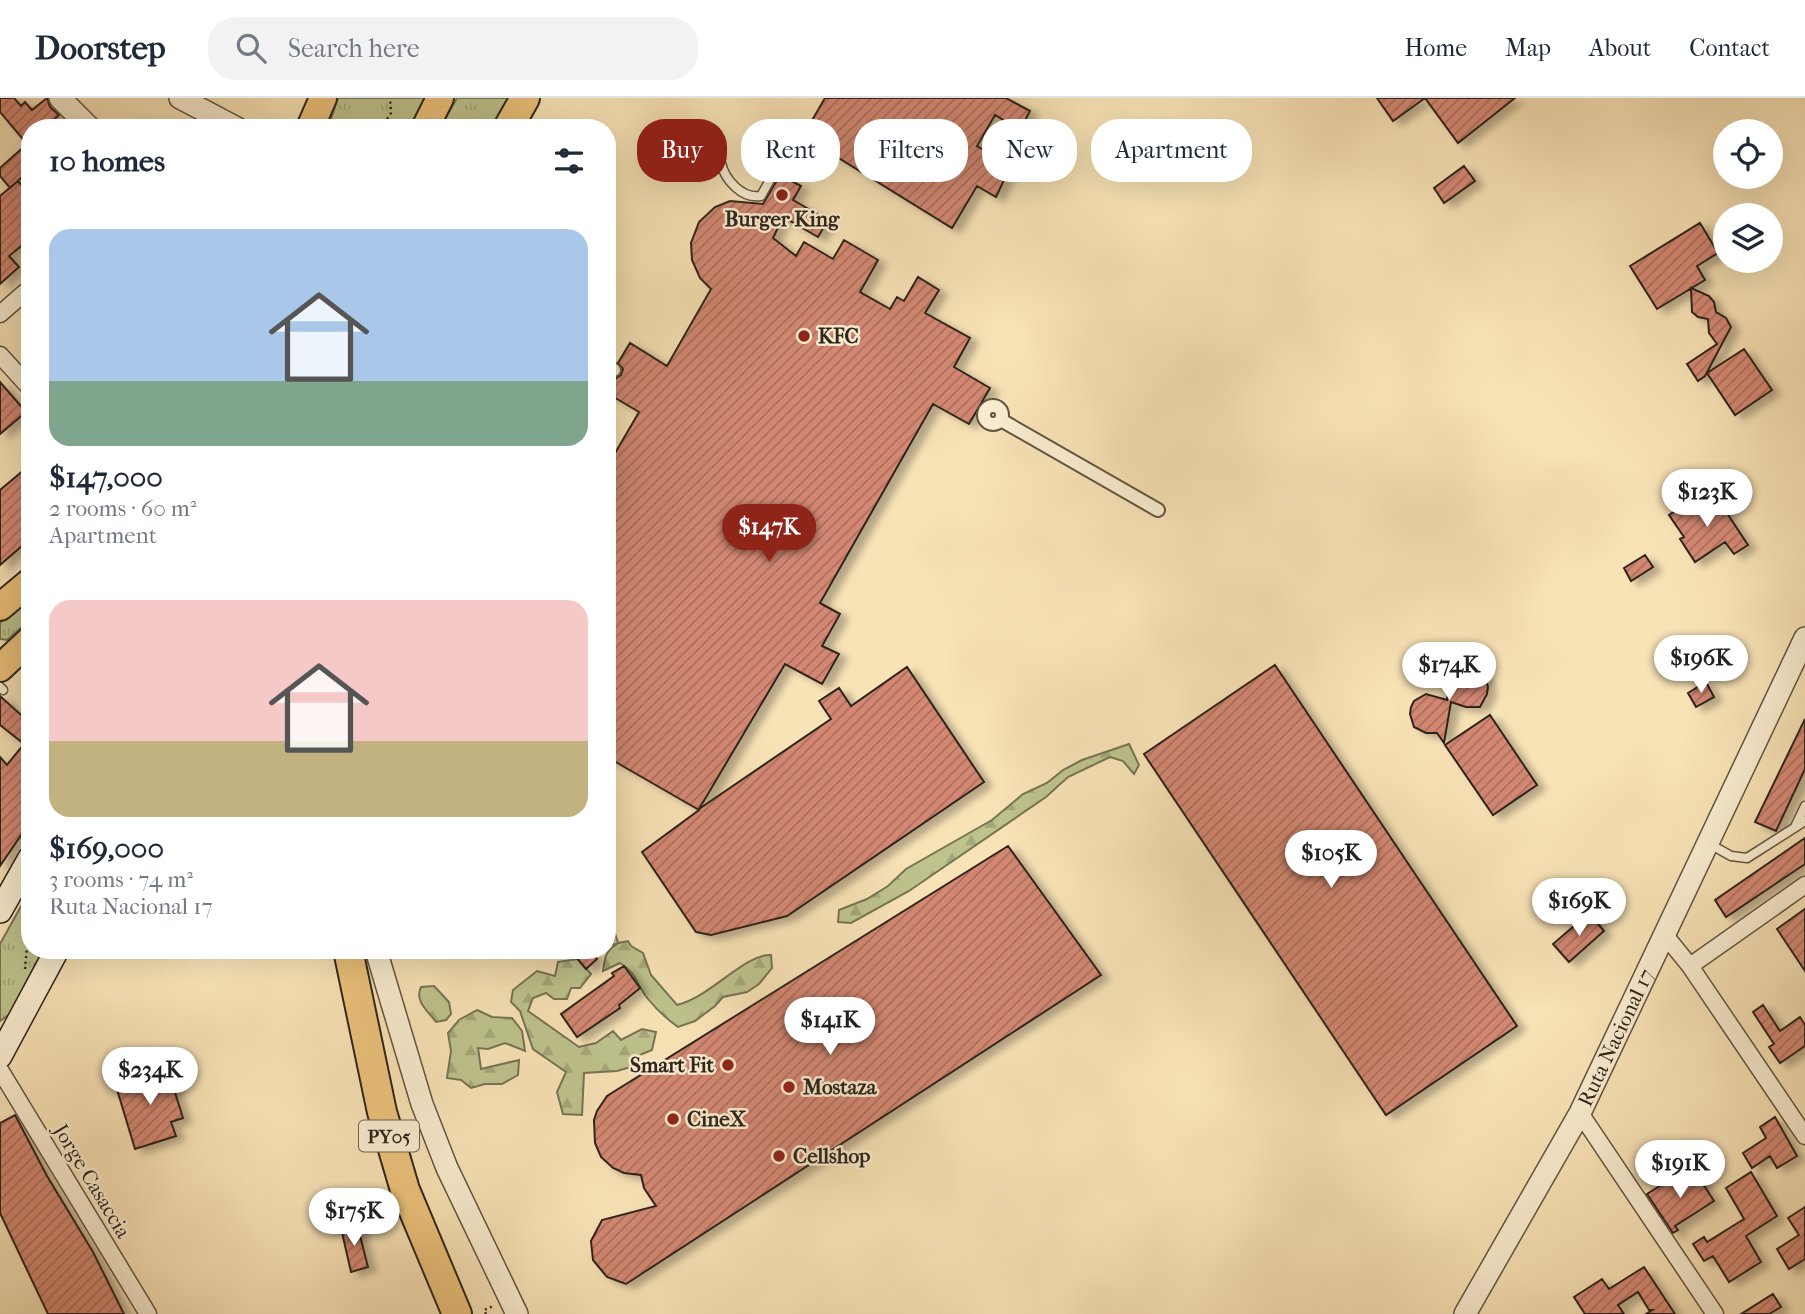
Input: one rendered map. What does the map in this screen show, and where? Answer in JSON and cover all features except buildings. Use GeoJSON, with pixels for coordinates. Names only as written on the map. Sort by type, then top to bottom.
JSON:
{"type":"FeatureCollection","features":[{"type":"Feature","properties":{"kind":"highway"},"geometry":{"type":"LineString","coordinates":[[513,119],[525,98]]}},
{"type":"Feature","properties":{"kind":"highway","name":"PY05"},"geometry":{"type":"LineString","coordinates":[[350,959],[364,1035],[405,1190],[457,1314]]}},
{"type":"Feature","properties":{"kind":"main road"},"geometry":{"type":"LineString","coordinates":[[314,119],[323,98]]}},
{"type":"Feature","properties":{"kind":"main road"},"geometry":{"type":"LineString","coordinates":[[430,119],[440,98]]}},
{"type":"Feature","properties":{"kind":"main road"},"geometry":{"type":"LineString","coordinates":[[0,607],[21,590]]}},
{"type":"Feature","properties":{"kind":"main road"},"geometry":{"type":"LineString","coordinates":[[1,682],[21,653]]}},
{"type":"Feature","properties":{"kind":"main road"},"geometry":{"type":"LineString","coordinates":[[0,911],[21,874]]}},
{"type":"Feature","properties":{"kind":"main road"},"geometry":{"type":"LineString","coordinates":[[0,1056],[52,959]]}},
{"type":"Feature","properties":{"kind":"street"},"geometry":{"type":"LineString","coordinates":[[60,98],[81,119]]}},
{"type":"Feature","properties":{"kind":"street"},"geometry":{"type":"LineString","coordinates":[[180,98],[220,119]]}},
{"type":"Feature","properties":{"kind":"street"},"geometry":{"type":"LineString","coordinates":[[0,314],[21,296]]}},
{"type":"Feature","properties":{"kind":"street"},"geometry":{"type":"LineString","coordinates":[[0,355],[21,378]]}},
{"type":"Feature","properties":{"kind":"street"},"geometry":{"type":"LineString","coordinates":[[982,409],[987,422],[993,425],[1001,420],[1158,510]]}},
{"type":"Feature","properties":{"kind":"street","name":"Ruta Nacional 17"},"geometry":{"type":"LineString","coordinates":[[1465,1314],[1580,1113],[1805,638]]}},
{"type":"Feature","properties":{"kind":"street"},"geometry":{"type":"LineString","coordinates":[[1690,965],[1805,886]]}},
{"type":"Feature","properties":{"kind":"street"},"geometry":{"type":"LineString","coordinates":[[1664,934],[1690,965],[1805,1136]]}},
{"type":"Feature","properties":{"kind":"street"},"geometry":{"type":"LineString","coordinates":[[379,959],[427,1117],[447,1168],[517,1314]]}},
{"type":"Feature","properties":{"kind":"street","name":"Jorge Casaccia"},"geometry":{"type":"LineString","coordinates":[[0,1070],[148,1314]]}},
{"type":"Feature","properties":{"kind":"street"},"geometry":{"type":"LineString","coordinates":[[1580,1113],[1715,1314]]}},
{"type":"Feature","properties":{"kind":"lane"},"geometry":{"type":"LineString","coordinates":[[727,178],[745,193],[755,197],[761,196],[769,182]]}},
{"type":"Feature","properties":{"kind":"lane"},"geometry":{"type":"LineString","coordinates":[[1795,827],[1805,806]]}},
{"type":"Feature","properties":{"kind":"lane"},"geometry":{"type":"LineString","coordinates":[[1708,843],[1731,856],[1747,858],[1805,821]]}},
{"type":"Feature","properties":{"kind":"path"},"geometry":{"type":"LineString","coordinates":[[387,119],[391,113],[390,98]]}},
{"type":"Feature","properties":{"kind":"path"},"geometry":{"type":"LineString","coordinates":[[23,980],[25,959]]}},
{"type":"Feature","properties":{"kind":"green space"},"geometry":{"type":"Polygon","coordinates":[[[338,98],[425,98],[416,119],[331,119],[338,98]]]}},
{"type":"Feature","properties":{"kind":"green space"},"geometry":{"type":"Polygon","coordinates":[[[457,98],[511,98],[499,119],[445,119],[457,98]]]}},
{"type":"Feature","properties":{"kind":"green space"},"geometry":{"type":"Polygon","coordinates":[[[21,605],[21,628],[7,640],[0,639],[0,623],[21,605]]]}},
{"type":"Feature","properties":{"kind":"green space"},"geometry":{"type":"Polygon","coordinates":[[[1129,744],[1139,765],[1134,774],[1123,761],[1110,757],[1068,777],[1046,797],[909,891],[851,923],[838,922],[839,910],[867,899],[888,886],[906,869],[992,820],[1023,794],[1047,783],[1082,760],[1129,744]]]}},
{"type":"Feature","properties":{"kind":"green space"},"geometry":{"type":"Polygon","coordinates":[[[21,906],[21,959],[38,959],[10,1014],[0,1021],[0,944],[21,906]]]}},
{"type":"Feature","properties":{"kind":"green space"},"geometry":{"type":"Polygon","coordinates":[[[616,936],[618,943],[628,941],[643,953],[651,975],[677,1005],[702,994],[750,961],[771,955],[772,968],[759,984],[747,992],[723,997],[695,1021],[678,1027],[651,1003],[626,967],[620,963],[603,971],[605,959],[616,959],[616,936]]]}},
{"type":"Feature","properties":{"kind":"green space"},"geometry":{"type":"Polygon","coordinates":[[[578,959],[591,974],[580,988],[571,988],[567,999],[554,999],[546,993],[533,998],[528,1011],[579,1047],[596,1043],[613,1031],[621,1040],[642,1029],[656,1032],[652,1050],[632,1058],[631,1067],[617,1071],[584,1073],[582,1115],[563,1114],[557,1092],[566,1072],[533,1049],[520,1011],[511,1002],[513,990],[537,971],[555,976],[558,962],[578,959]]]}},
{"type":"Feature","properties":{"kind":"green space"},"geometry":{"type":"Polygon","coordinates":[[[434,986],[449,1002],[451,1014],[446,1020],[436,1022],[419,997],[421,987],[434,986]]]}},
{"type":"Feature","properties":{"kind":"green space"},"geometry":{"type":"Polygon","coordinates":[[[477,1010],[492,1017],[512,1018],[522,1031],[525,1051],[505,1043],[488,1049],[478,1048],[481,1069],[519,1060],[518,1075],[502,1084],[485,1084],[471,1088],[461,1080],[447,1078],[451,1051],[448,1033],[459,1020],[477,1010]]]}},
{"type":"Feature","properties":{"kind":"place","name":"Burger King"},"geometry":{"type":"Point","coordinates":[782,195]}},
{"type":"Feature","properties":{"kind":"place","name":"KFC"},"geometry":{"type":"Point","coordinates":[804,336]}},
{"type":"Feature","properties":{"kind":"place","name":"Smart Fit"},"geometry":{"type":"Point","coordinates":[728,1065]}},
{"type":"Feature","properties":{"kind":"place","name":"Mostaza"},"geometry":{"type":"Point","coordinates":[789,1087]}},
{"type":"Feature","properties":{"kind":"place","name":"CineX"},"geometry":{"type":"Point","coordinates":[673,1119]}},
{"type":"Feature","properties":{"kind":"place","name":"Cellshop"},"geometry":{"type":"Point","coordinates":[779,1156]}}]}
